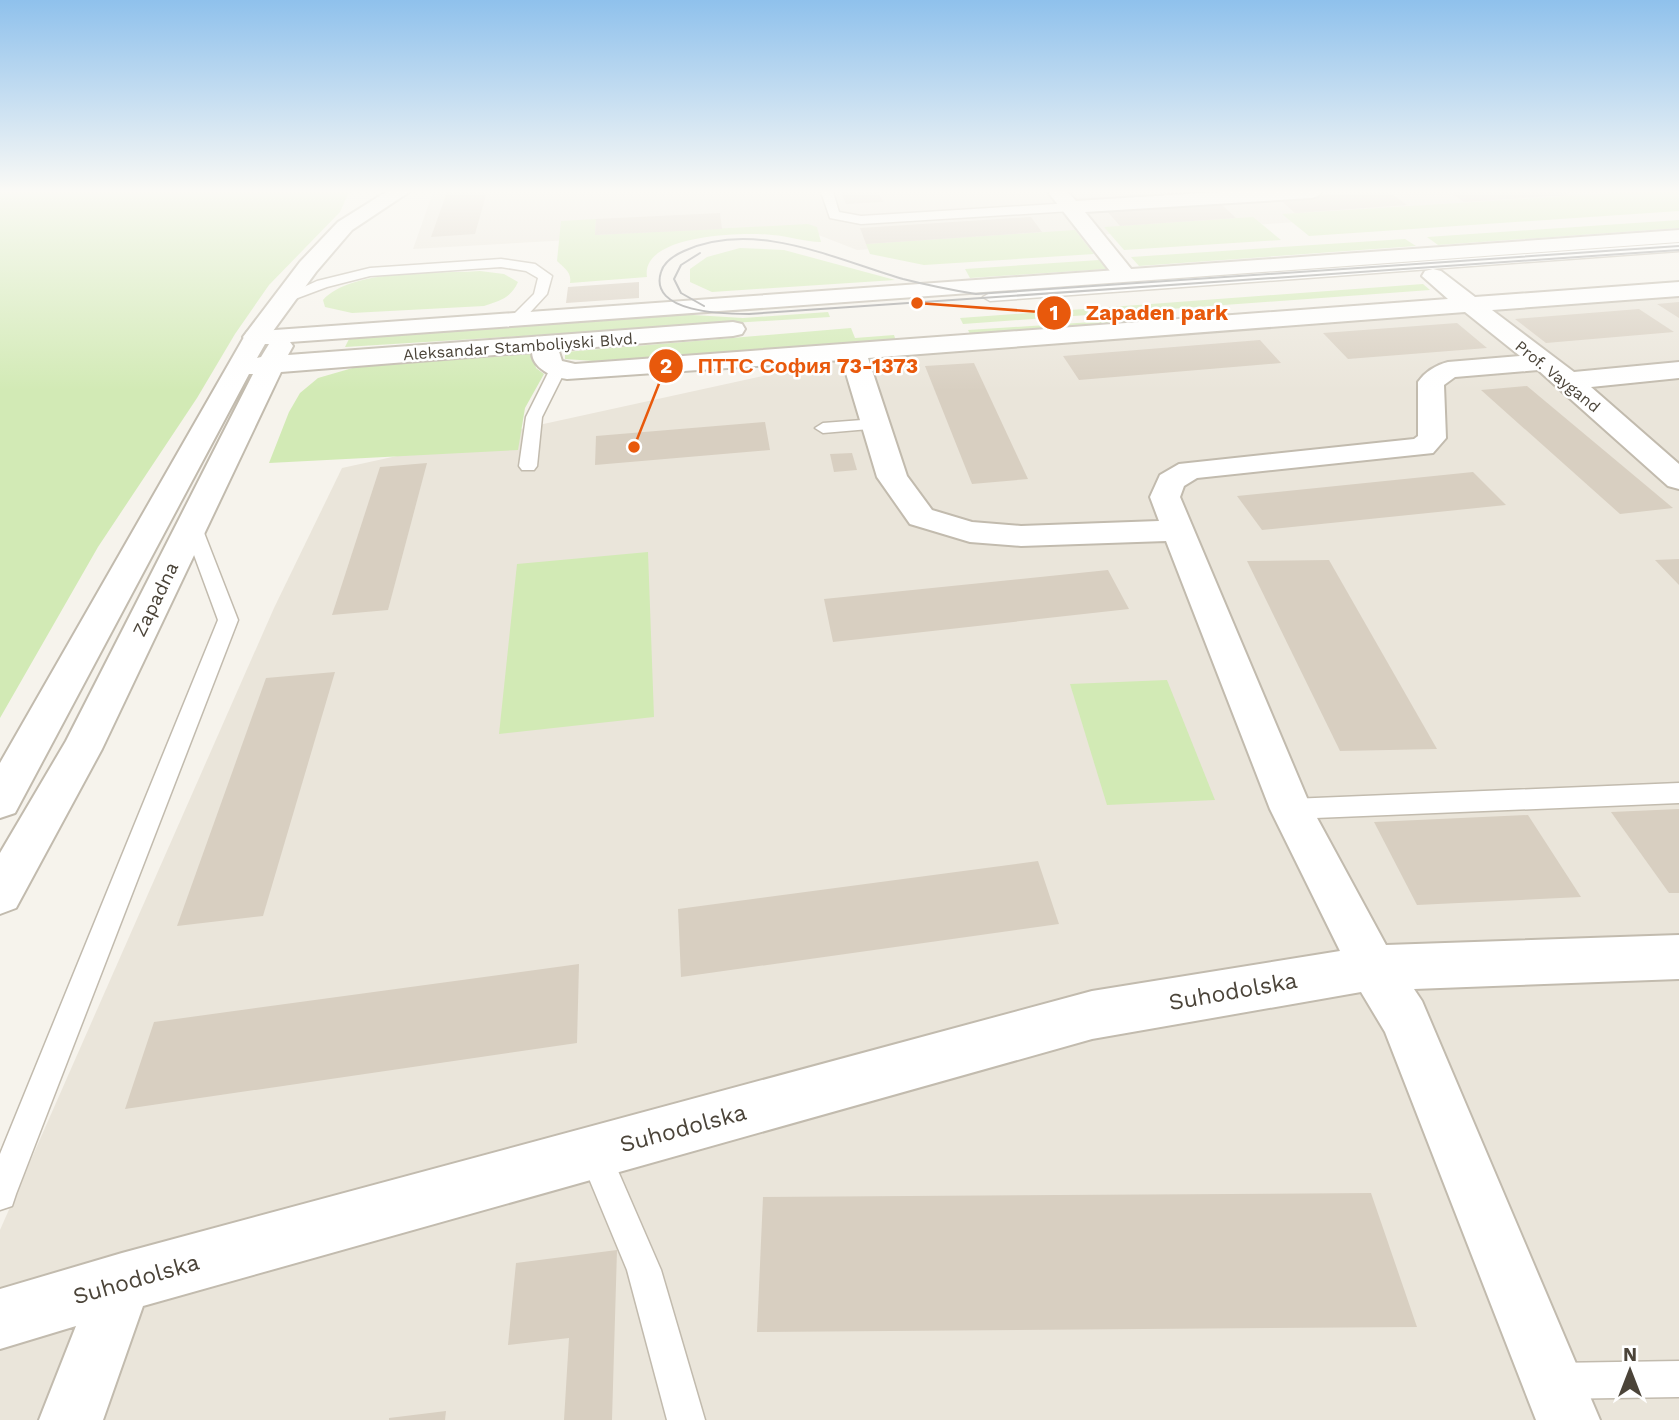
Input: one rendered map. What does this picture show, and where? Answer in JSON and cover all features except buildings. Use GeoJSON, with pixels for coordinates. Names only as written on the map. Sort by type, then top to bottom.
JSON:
{"type":"FeatureCollection","features":[{"type":"Feature","properties":{"kind":"street","name":"Zapadna"},"geometry":{"type":"LineString","coordinates":[[0,894],[82,749],[192,525],[287,298],[316,258]]}},
{"type":"Feature","properties":{"kind":"street"},"geometry":{"type":"LineString","coordinates":[[1112,258],[1125,275]]}},
{"type":"Feature","properties":{"kind":"street","name":"Aleksandar Stamboliyski Blvd."},"geometry":{"type":"LineString","coordinates":[[263,351],[518,317],[1363,258]]}},
{"type":"Feature","properties":{"kind":"street"},"geometry":{"type":"LineString","coordinates":[[982,304],[1433,276],[1663,258]]}},
{"type":"Feature","properties":{"kind":"street","name":"Prof. Vaygand"},"geometry":{"type":"LineString","coordinates":[[1433,276],[1555,372],[1679,480]]}},
{"type":"Feature","properties":{"kind":"street"},"geometry":{"type":"LineString","coordinates":[[546,344],[548,360],[557,372],[1679,289]]}},
{"type":"Feature","properties":{"kind":"street","name":"Aleksandar Stamboliyski Blvd."},"geometry":{"type":"LineString","coordinates":[[263,351],[546,344],[751,328]]}},
{"type":"Feature","properties":{"kind":"street","name":"Zapadna"},"geometry":{"type":"LineString","coordinates":[[0,801],[263,351]]}},
{"type":"Feature","properties":{"kind":"street"},"geometry":{"type":"LineString","coordinates":[[853,352],[892,477],[922,517],[970,532],[1021,536],[1178,530]]}},
{"type":"Feature","properties":{"kind":"street"},"geometry":{"type":"LineString","coordinates":[[1560,1400],[1404,1018],[1373,968],[1291,809],[1165,497],[1171,481],[1190,470],[1423,447],[1432,438],[1431,382],[1448,370],[1679,370]]}},
{"type":"Feature","properties":{"kind":"street","name":"Suhodolska"},"geometry":{"type":"LineString","coordinates":[[0,1319],[122,1282],[1092,1015],[1373,968],[1679,957]]}},
{"type":"Feature","properties":{"kind":"street"},"geometry":{"type":"LineString","coordinates":[[71,1420],[122,1282]]}},
{"type":"Feature","properties":{"kind":"lane"},"geometry":{"type":"LineString","coordinates":[[982,304],[1541,258]]}},
{"type":"Feature","properties":{"kind":"lane"},"geometry":{"type":"LineString","coordinates":[[287,298],[322,284],[370,272],[501,264],[530,267],[545,276],[545,288],[538,299],[518,317]]}},
{"type":"Feature","properties":{"kind":"lane"},"geometry":{"type":"LineString","coordinates":[[528,466],[534,417],[557,372]]}},
{"type":"Feature","properties":{"kind":"lane"},"geometry":{"type":"LineString","coordinates":[[823,428],[875,424]]}},
{"type":"Feature","properties":{"kind":"lane"},"geometry":{"type":"LineString","coordinates":[[0,1194],[228,620],[192,525]]}},
{"type":"Feature","properties":{"kind":"lane"},"geometry":{"type":"LineString","coordinates":[[1291,809],[1679,793]]}},
{"type":"Feature","properties":{"kind":"lane"},"geometry":{"type":"LineString","coordinates":[[594,1152],[644,1270],[686,1420]]}},
{"type":"Feature","properties":{"kind":"lane"},"geometry":{"type":"LineString","coordinates":[[1560,1400],[1679,1379]]}},
{"type":"Feature","properties":{"kind":"shaded area"},"geometry":{"type":"Polygon","coordinates":[[[1679,290],[1679,1420],[0,1420],[0,1230],[274,608],[342,468],[840,359],[1679,290]]]}},
{"type":"Feature","properties":{"kind":"green space"},"geometry":{"type":"Polygon","coordinates":[[[0,258],[295,258],[269,285],[235,334],[197,398],[98,547],[0,718],[0,258]]]}},
{"type":"Feature","properties":{"kind":"green space"},"geometry":{"type":"Polygon","coordinates":[[[557,258],[654,258],[649,263],[647,277],[570,283],[569,273],[557,258]]]}},
{"type":"Feature","properties":{"kind":"green space"},"geometry":{"type":"Polygon","coordinates":[[[705,258],[815,258],[895,280],[712,292],[690,282],[690,269],[705,258]]]}},
{"type":"Feature","properties":{"kind":"green space"},"geometry":{"type":"Polygon","coordinates":[[[891,258],[1028,258],[924,265],[891,258]]]}},
{"type":"Feature","properties":{"kind":"green space"},"geometry":{"type":"Polygon","coordinates":[[[1132,258],[1246,258],[1139,266],[1132,258]]]}},
{"type":"Feature","properties":{"kind":"green space"},"geometry":{"type":"Polygon","coordinates":[[[1099,260],[1107,269],[970,278],[965,269],[1099,260]]]}},
{"type":"Feature","properties":{"kind":"green space"},"geometry":{"type":"Polygon","coordinates":[[[480,271],[504,274],[518,282],[508,295],[484,306],[352,313],[325,307],[323,300],[336,290],[354,282],[374,278],[480,271]]]}},
{"type":"Feature","properties":{"kind":"green space"},"geometry":{"type":"Polygon","coordinates":[[[1423,284],[1430,290],[963,324],[960,318],[1423,284]]]}},
{"type":"Feature","properties":{"kind":"green space"},"geometry":{"type":"Polygon","coordinates":[[[828,312],[830,317],[345,347],[349,339],[363,336],[677,314],[743,318],[828,312]]]}},
{"type":"Feature","properties":{"kind":"green space"},"geometry":{"type":"Polygon","coordinates":[[[1123,320],[1128,325],[971,336],[968,330],[1123,320]]]}},
{"type":"Feature","properties":{"kind":"green space"},"geometry":{"type":"Polygon","coordinates":[[[851,328],[855,338],[894,335],[896,341],[594,361],[565,359],[565,352],[851,328]]]}},
{"type":"Feature","properties":{"kind":"green space"},"geometry":{"type":"Polygon","coordinates":[[[533,354],[536,368],[544,374],[525,408],[518,450],[269,463],[289,412],[300,393],[318,378],[356,367],[533,354]]]}},
{"type":"Feature","properties":{"kind":"green space"},"geometry":{"type":"Polygon","coordinates":[[[648,552],[654,717],[499,734],[517,564],[648,552]]]}},
{"type":"Feature","properties":{"kind":"green space"},"geometry":{"type":"Polygon","coordinates":[[[1167,680],[1215,800],[1107,805],[1070,684],[1167,680]]]}},
{"type":"Feature","properties":{"kind":"tram line"},"geometry":{"type":"LineString","coordinates":[[672,258],[661,272],[660,286],[666,296],[677,303],[707,312],[749,314],[1559,258]]}},
{"type":"Feature","properties":{"kind":"tram line"},"geometry":{"type":"LineString","coordinates":[[692,258],[681,265],[674,279],[681,293],[704,306]]}},
{"type":"Feature","properties":{"kind":"tram line"},"geometry":{"type":"LineString","coordinates":[[838,258],[903,279],[976,294],[1499,258]]}},
{"type":"Feature","properties":{"kind":"place","name":"Zapaden park"},"geometry":{"type":"Point","coordinates":[917,303]}},
{"type":"Feature","properties":{"kind":"place","name":"ПТТС София 73-1373"},"geometry":{"type":"Point","coordinates":[634,447]}}]}
